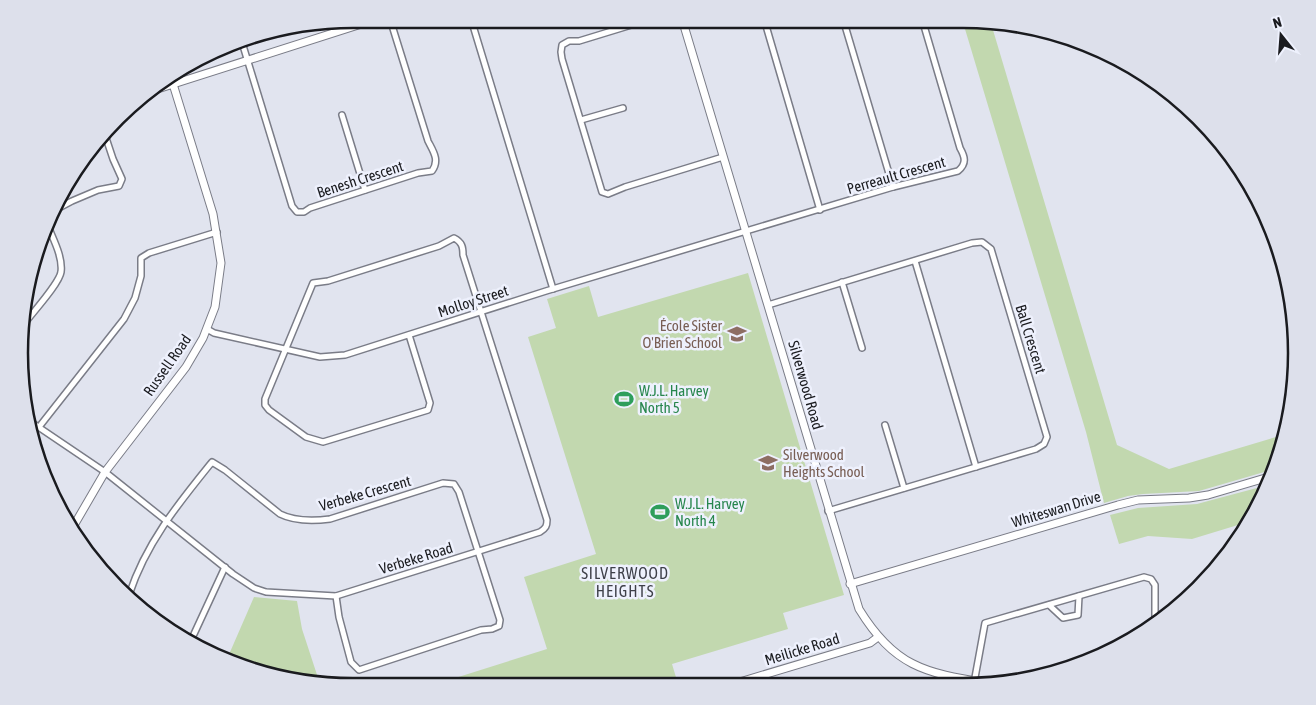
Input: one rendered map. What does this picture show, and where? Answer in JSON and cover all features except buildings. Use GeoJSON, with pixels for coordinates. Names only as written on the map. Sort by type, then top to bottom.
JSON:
{"type":"FeatureCollection","features":[{"type":"Feature","properties":{"kind":"street"},"geometry":{"type":"LineString","coordinates":[[178,78],[247,60],[348,28]]}},
{"type":"Feature","properties":{"kind":"street","name":"Benesh Crescent"},"geometry":{"type":"LineString","coordinates":[[247,60],[292,206],[297,212],[304,212],[310,208],[365,190],[432,171],[436,166],[436,158],[428,141],[393,28]]}},
{"type":"Feature","properties":{"kind":"street"},"geometry":{"type":"LineString","coordinates":[[474,28],[553,289]]}},
{"type":"Feature","properties":{"kind":"street"},"geometry":{"type":"LineString","coordinates":[[622,28],[579,41],[570,41],[562,45],[561,52],[602,192],[608,194],[723,157]]}},
{"type":"Feature","properties":{"kind":"street","name":"Silverwood Road"},"geometry":{"type":"LineString","coordinates":[[685,28],[828,511],[859,609],[878,637],[905,660],[921,669],[955,678]]}},
{"type":"Feature","properties":{"kind":"street"},"geometry":{"type":"LineString","coordinates":[[767,28],[820,210]]}},
{"type":"Feature","properties":{"kind":"street"},"geometry":{"type":"LineString","coordinates":[[846,28],[893,187]]}},
{"type":"Feature","properties":{"kind":"street","name":"Perreault Crescent"},"geometry":{"type":"LineString","coordinates":[[745,232],[893,187],[958,171],[963,167],[965,156],[960,148],[925,28]]}},
{"type":"Feature","properties":{"kind":"street"},"geometry":{"type":"LineString","coordinates":[[243,47],[247,60]]}},
{"type":"Feature","properties":{"kind":"street","name":"Russell Road"},"geometry":{"type":"LineString","coordinates":[[76,523],[105,472],[186,367],[207,330],[215,307],[221,263],[217,232],[173,82]]}},
{"type":"Feature","properties":{"kind":"street"},"geometry":{"type":"LineString","coordinates":[[581,120],[623,108]]}},
{"type":"Feature","properties":{"kind":"street"},"geometry":{"type":"LineString","coordinates":[[342,115],[365,190]]}},
{"type":"Feature","properties":{"kind":"street"},"geometry":{"type":"LineString","coordinates":[[63,206],[98,190],[119,186],[122,179],[107,140]]}},
{"type":"Feature","properties":{"kind":"street"},"geometry":{"type":"LineString","coordinates":[[39,427],[124,319],[135,298],[140,276],[141,258],[149,253],[217,232]]}},
{"type":"Feature","properties":{"kind":"street","name":"Molloy Street"},"geometry":{"type":"LineString","coordinates":[[207,330],[320,357],[345,354],[745,232]]}},
{"type":"Feature","properties":{"kind":"street"},"geometry":{"type":"LineString","coordinates":[[29,316],[58,281],[61,271],[59,256],[50,233]]}},
{"type":"Feature","properties":{"kind":"street"},"geometry":{"type":"LineString","coordinates":[[409,335],[430,403],[428,410],[324,442],[306,437],[265,405],[265,399],[313,283],[328,281],[439,246],[454,238],[459,240],[462,246],[463,255],[481,312]]}},
{"type":"Feature","properties":{"kind":"street","name":"Ball Crescent"},"geometry":{"type":"LineString","coordinates":[[768,305],[982,242],[991,249],[1047,436],[1044,444],[1036,449],[828,511]]}},
{"type":"Feature","properties":{"kind":"street"},"geometry":{"type":"LineString","coordinates":[[915,261],[976,467]]}},
{"type":"Feature","properties":{"kind":"street"},"geometry":{"type":"LineString","coordinates":[[842,282],[862,348]]}},
{"type":"Feature","properties":{"kind":"street","name":"Verbeke Road"},"geometry":{"type":"LineString","coordinates":[[36,425],[105,472],[225,567],[259,590],[277,593],[336,596],[545,529],[547,520],[481,312]]}},
{"type":"Feature","properties":{"kind":"street"},"geometry":{"type":"LineString","coordinates":[[885,425],[904,488]]}},
{"type":"Feature","properties":{"kind":"street","name":"Verbeke Crescent"},"geometry":{"type":"LineString","coordinates":[[166,520],[212,462],[225,470],[280,514],[296,518],[330,519],[443,482],[450,483],[457,488],[477,552]]}},
{"type":"Feature","properties":{"kind":"street","name":"Whiteswan Drive"},"geometry":{"type":"LineString","coordinates":[[850,584],[1118,505],[1138,500],[1189,498],[1263,478]]}},
{"type":"Feature","properties":{"kind":"street"},"geometry":{"type":"LineString","coordinates":[[131,590],[141,565],[166,520]]}},
{"type":"Feature","properties":{"kind":"street"},"geometry":{"type":"LineString","coordinates":[[336,596],[339,617],[351,662],[359,670],[481,630],[492,629],[499,626],[500,620],[477,552]]}},
{"type":"Feature","properties":{"kind":"street"},"geometry":{"type":"LineString","coordinates":[[194,634],[225,567]]}},
{"type":"Feature","properties":{"kind":"street"},"geometry":{"type":"LineString","coordinates":[[975,677],[985,623],[1141,578],[1149,578],[1155,585],[1155,615]]}},
{"type":"Feature","properties":{"kind":"street"},"geometry":{"type":"LineString","coordinates":[[1049,605],[1063,618],[1078,615],[1080,614],[1079,596]]}},
{"type":"Feature","properties":{"kind":"street","name":"Meilicke Road"},"geometry":{"type":"LineString","coordinates":[[752,678],[870,643],[878,637]]}},
{"type":"Feature","properties":{"kind":"green space"},"geometry":{"type":"Polygon","coordinates":[[[965,28],[993,29],[1117,445],[1169,469],[1277,437],[1266,472],[1199,491],[1143,494],[1104,503],[1086,432],[965,28]]]}},
{"type":"Feature","properties":{"kind":"green space"},"geometry":{"type":"Polygon","coordinates":[[[748,273],[844,595],[783,613],[788,629],[672,664],[676,678],[455,678],[547,649],[524,577],[596,554],[528,337],[556,328],[547,299],[589,286],[598,317],[748,273]]]}},
{"type":"Feature","properties":{"kind":"green space"},"geometry":{"type":"Polygon","coordinates":[[[1259,487],[1239,525],[1192,539],[1148,536],[1119,544],[1110,515],[1138,508],[1197,504],[1259,487]]]}},
{"type":"Feature","properties":{"kind":"green space"},"geometry":{"type":"Polygon","coordinates":[[[254,597],[297,601],[302,629],[317,676],[268,666],[229,653],[254,597]]]}},
{"type":"Feature","properties":{"kind":"place","name":"École Sister O'Brien School"},"geometry":{"type":"Point","coordinates":[737,334]}},
{"type":"Feature","properties":{"kind":"place","name":"W.J.L. Harvey North 5"},"geometry":{"type":"Point","coordinates":[624,399]}},
{"type":"Feature","properties":{"kind":"place","name":"Silverwood Heights School"},"geometry":{"type":"Point","coordinates":[768,463]}},
{"type":"Feature","properties":{"kind":"place","name":"W.J.L. Harvey North 4"},"geometry":{"type":"Point","coordinates":[660,512]}},
{"type":"Feature","properties":{"kind":"district","name":"SILVERWOOD HEIGHTS"},"geometry":{"type":"Point","coordinates":[625,582]}}]}
